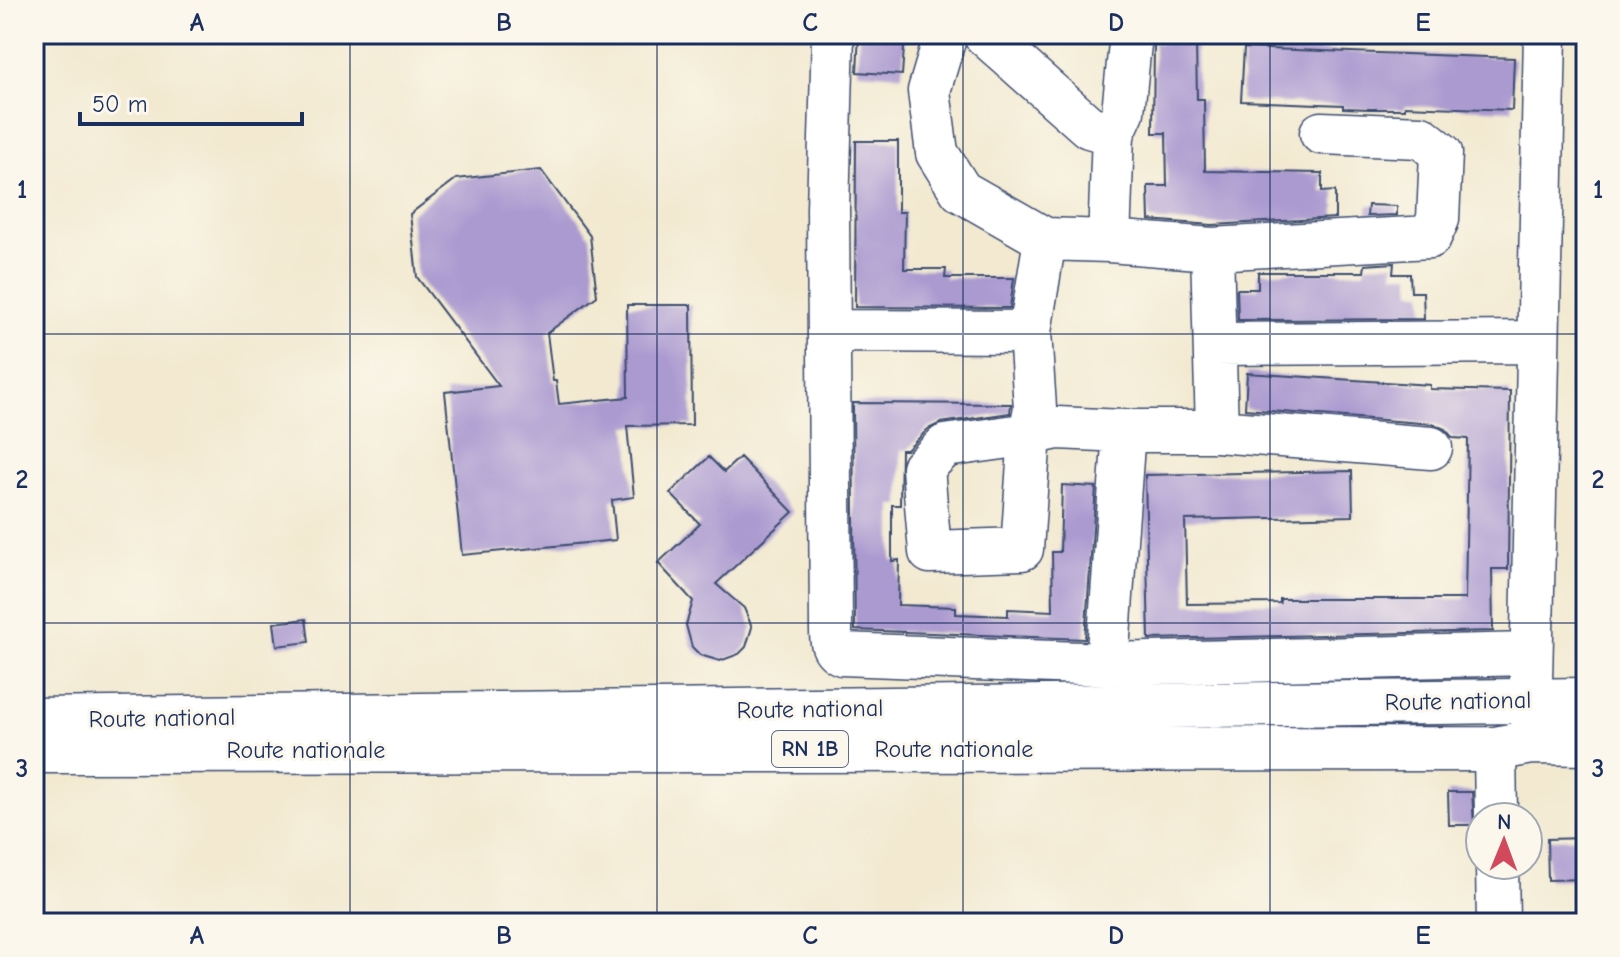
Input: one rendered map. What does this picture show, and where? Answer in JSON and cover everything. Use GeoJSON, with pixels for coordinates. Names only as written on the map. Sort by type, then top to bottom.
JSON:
{"type":"FeatureCollection","features":[{"type":"Feature","properties":{"kind":"main road","name":"Route national"},"geometry":{"type":"LineString","coordinates":[[34,720],[1519,730],[1586,700]]}},
{"type":"Feature","properties":{"kind":"main road","name":"Route nationale"},"geometry":{"type":"LineString","coordinates":[[34,751],[1519,730],[1586,743]]}},
{"type":"Feature","properties":{"kind":"street"},"geometry":{"type":"LineString","coordinates":[[833,34],[828,209],[831,626],[836,651],[842,654],[1107,664],[1531,654]]}},
{"type":"Feature","properties":{"kind":"street"},"geometry":{"type":"LineString","coordinates":[[946,34],[929,91],[937,153],[961,191],[1045,239],[1212,249],[1430,237],[1438,219],[1441,153],[1421,137],[1321,133]]}},
{"type":"Feature","properties":{"kind":"street"},"geometry":{"type":"LineString","coordinates":[[984,34],[1089,127],[1113,134]]}},
{"type":"Feature","properties":{"kind":"street"},"geometry":{"type":"LineString","coordinates":[[1109,241],[1113,134],[1123,112],[1131,34]]}},
{"type":"Feature","properties":{"kind":"street"},"geometry":{"type":"LineString","coordinates":[[1500,801],[1519,730],[1531,654],[1545,34]]}},
{"type":"Feature","properties":{"kind":"street"},"geometry":{"type":"LineString","coordinates":[[1045,239],[1030,332],[1035,408],[1030,434],[1057,428],[1217,431],[1431,448]]}},
{"type":"Feature","properties":{"kind":"street"},"geometry":{"type":"LineString","coordinates":[[1212,249],[1217,431]]}},
{"type":"Feature","properties":{"kind":"street"},"geometry":{"type":"LineString","coordinates":[[829,331],[1030,332]]}},
{"type":"Feature","properties":{"kind":"street"},"geometry":{"type":"LineString","coordinates":[[1215,344],[1538,342]]}},
{"type":"Feature","properties":{"kind":"street"},"geometry":{"type":"LineString","coordinates":[[1107,664],[1124,431]]}},
{"type":"Feature","properties":{"kind":"street"},"geometry":{"type":"LineString","coordinates":[[1497,881],[1498,923]]}},
{"type":"Feature","properties":{"kind":"building"},"geometry":{"type":"Polygon","coordinates":[[[859,34],[905,34],[902,75],[857,72],[859,34]]]}},
{"type":"Feature","properties":{"kind":"building"},"geometry":{"type":"Polygon","coordinates":[[[1154,43],[1196,43],[1197,99],[1204,99],[1205,171],[1322,173],[1322,192],[1335,191],[1335,218],[1212,225],[1149,220],[1148,186],[1167,186],[1166,133],[1153,133],[1154,43]]]}},
{"type":"Feature","properties":{"kind":"building"},"geometry":{"type":"Polygon","coordinates":[[[1244,48],[1514,58],[1512,110],[1405,106],[1405,109],[1370,109],[1241,101],[1244,48]]]}},
{"type":"Feature","properties":{"kind":"building"},"geometry":{"type":"Polygon","coordinates":[[[856,141],[898,141],[898,212],[905,212],[904,269],[946,269],[945,278],[1014,278],[1010,308],[855,307],[856,141]]]}},
{"type":"Feature","properties":{"kind":"building"},"geometry":{"type":"Polygon","coordinates":[[[541,170],[590,236],[597,296],[547,333],[559,404],[628,397],[627,305],[691,305],[692,425],[627,426],[634,497],[612,500],[616,540],[462,555],[445,392],[499,386],[417,277],[410,214],[456,179],[541,170]]]}},
{"type":"Feature","properties":{"kind":"building"},"geometry":{"type":"Polygon","coordinates":[[[1368,205],[1397,206],[1397,215],[1367,216],[1368,205]]]}},
{"type":"Feature","properties":{"kind":"building"},"geometry":{"type":"Polygon","coordinates":[[[1394,263],[1393,274],[1410,274],[1411,292],[1423,292],[1424,319],[1238,320],[1237,289],[1258,289],[1258,272],[1364,272],[1365,265],[1394,263]]]}},
{"type":"Feature","properties":{"kind":"building"},"geometry":{"type":"Polygon","coordinates":[[[1247,373],[1430,385],[1430,389],[1510,391],[1508,569],[1492,569],[1493,631],[1149,639],[1145,475],[1352,471],[1353,516],[1185,520],[1187,604],[1280,603],[1280,599],[1465,599],[1468,439],[1453,438],[1445,429],[1433,424],[1245,409],[1247,373]]]}},
{"type":"Feature","properties":{"kind":"building"},"geometry":{"type":"Polygon","coordinates":[[[853,403],[1011,404],[1010,413],[941,423],[928,429],[907,450],[901,450],[900,505],[892,505],[892,561],[899,560],[898,605],[956,607],[956,614],[1008,616],[1008,609],[1053,611],[1052,552],[1060,552],[1062,485],[1096,487],[1085,639],[855,630],[853,403]]]}},
{"type":"Feature","properties":{"kind":"building"},"geometry":{"type":"Polygon","coordinates":[[[709,457],[724,472],[740,457],[793,512],[716,584],[744,608],[752,627],[746,647],[739,654],[720,661],[700,655],[692,647],[686,625],[693,601],[658,563],[700,524],[670,493],[709,457]]]}},
{"type":"Feature","properties":{"kind":"building"},"geometry":{"type":"Polygon","coordinates":[[[306,619],[309,642],[277,646],[274,623],[306,619]]]}},
{"type":"Feature","properties":{"kind":"building"},"geometry":{"type":"Polygon","coordinates":[[[1448,792],[1472,792],[1473,801],[1464,801],[1464,825],[1449,825],[1448,792]]]}},
{"type":"Feature","properties":{"kind":"building"},"geometry":{"type":"Polygon","coordinates":[[[1586,838],[1586,879],[1548,880],[1547,839],[1586,838]]]}}]}
